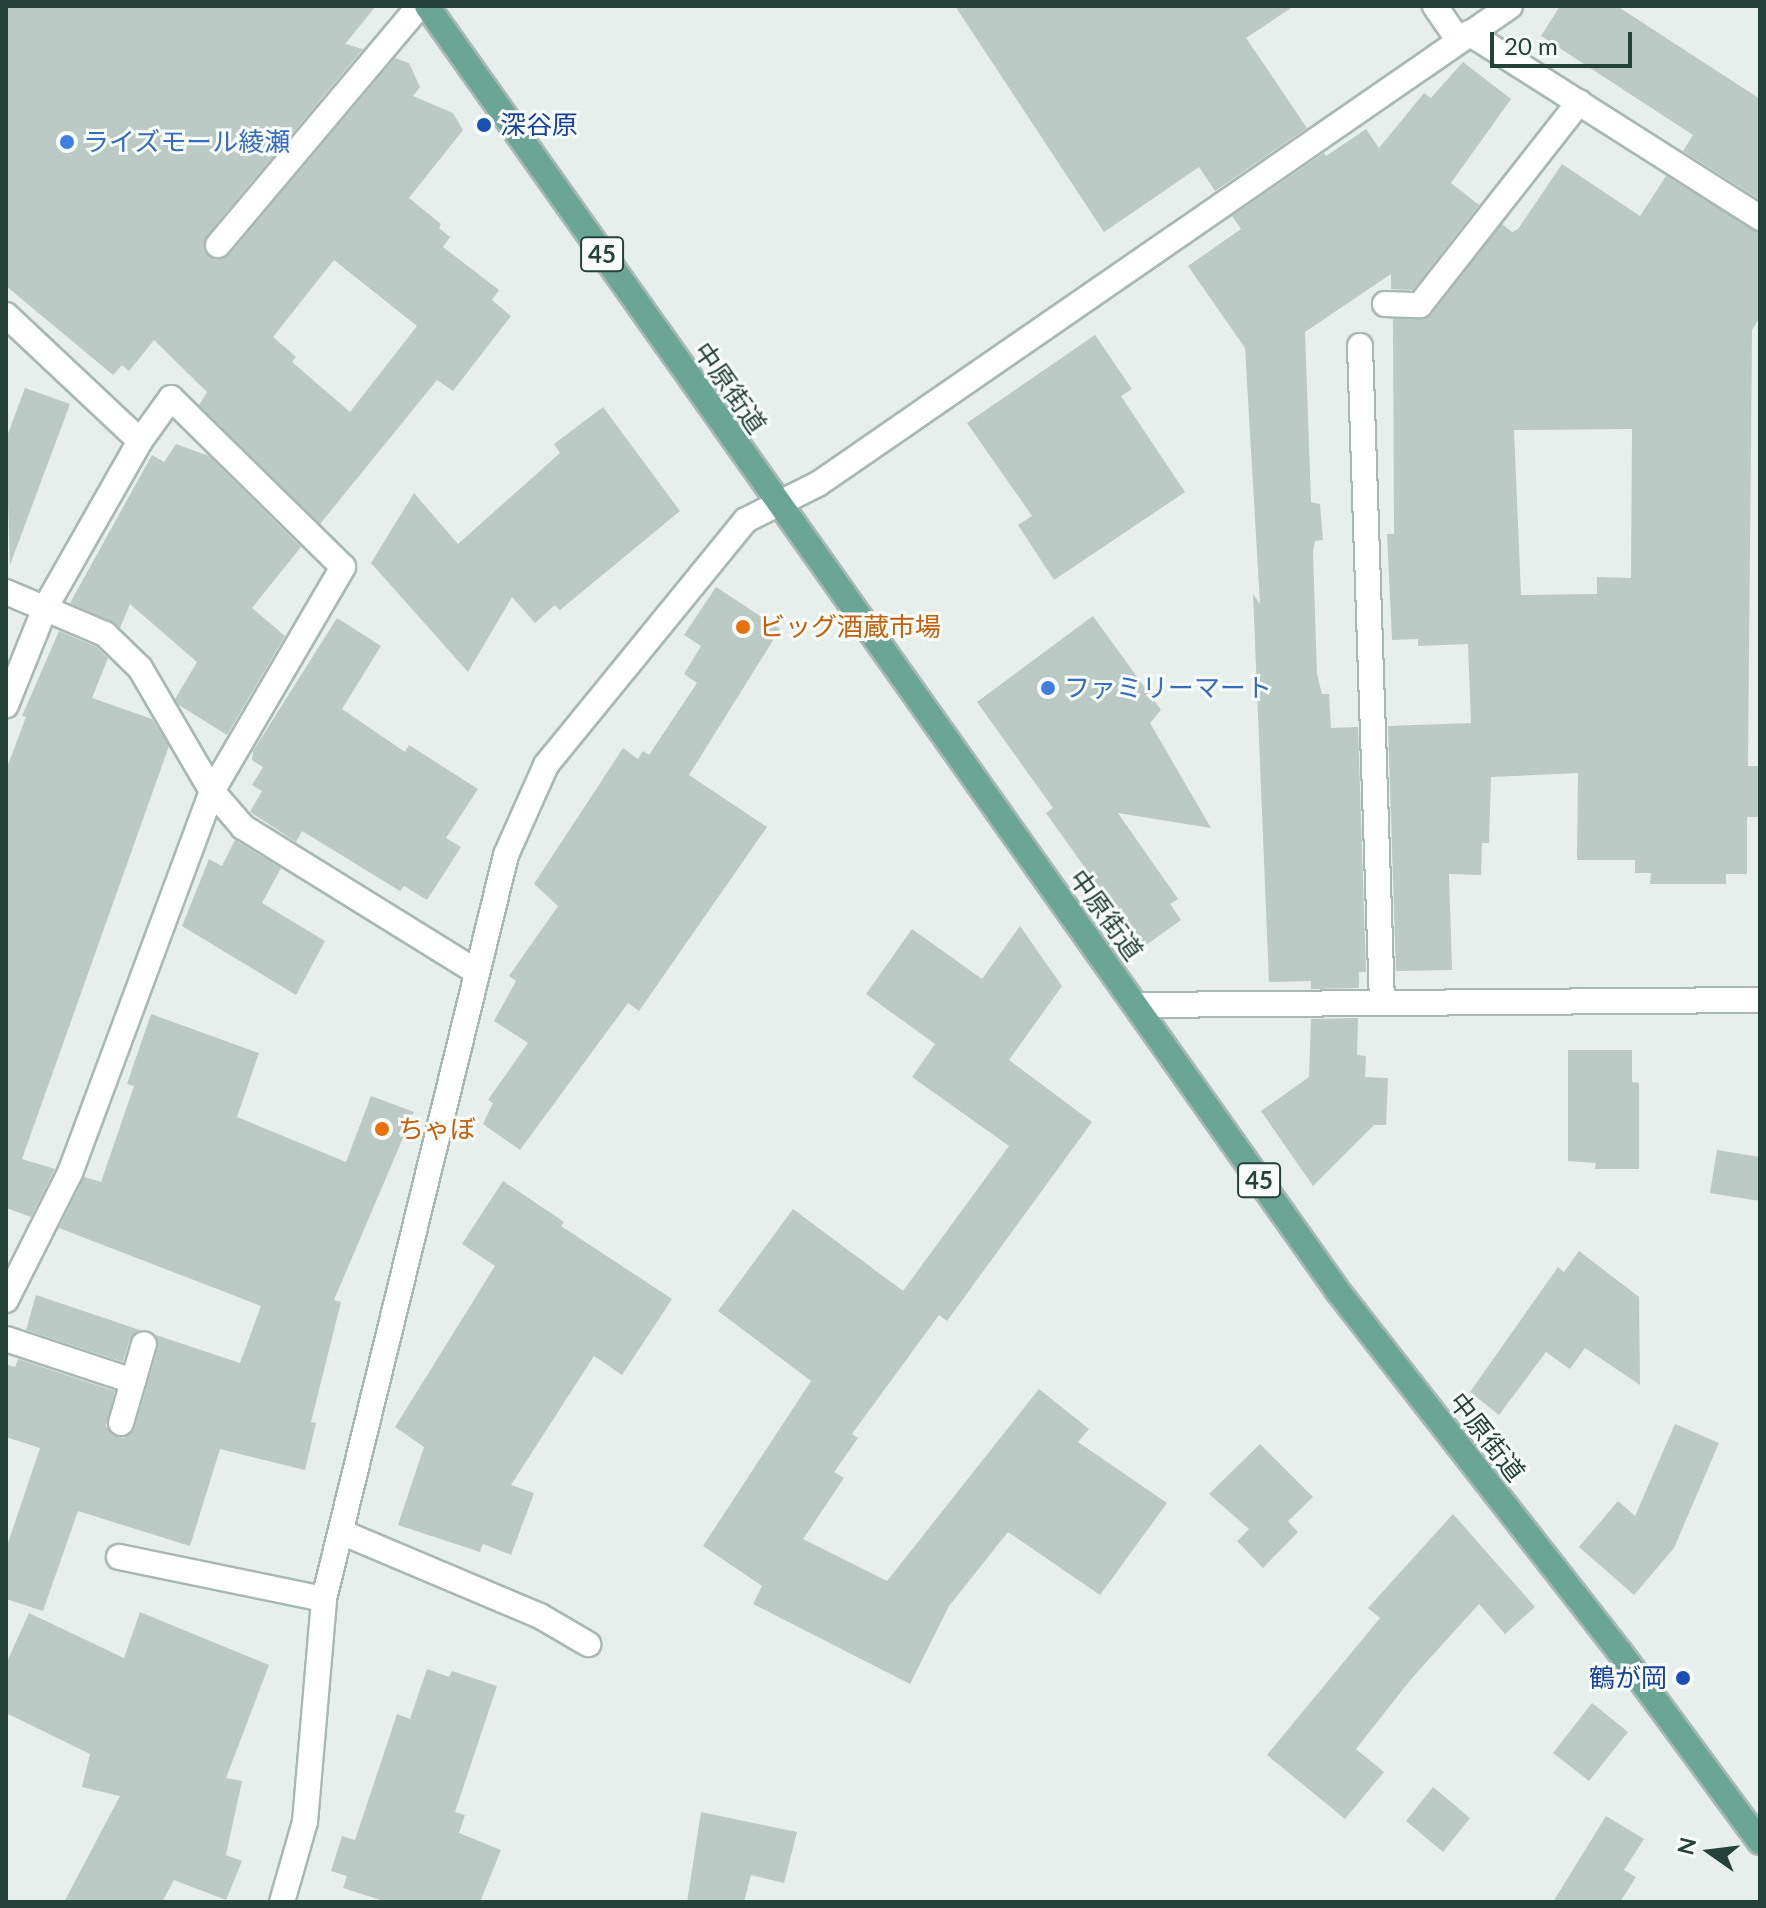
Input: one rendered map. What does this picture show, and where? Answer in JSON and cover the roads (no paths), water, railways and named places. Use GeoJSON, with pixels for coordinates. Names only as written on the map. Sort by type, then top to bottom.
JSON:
{"type":"FeatureCollection","features":[{"type":"Feature","properties":{"kind":"main road","name":"中原街道"},"geometry":{"type":"LineString","coordinates":[[427,6],[1337,1290],[1620,1652],[1760,1842]]}},
{"type":"Feature","properties":{"kind":"street"},"geometry":{"type":"LineString","coordinates":[[218,245],[419,6]]}},
{"type":"Feature","properties":{"kind":"street"},"geometry":{"type":"LineString","coordinates":[[1435,6],[1464,37],[1579,102],[1760,218]]}},
{"type":"Feature","properties":{"kind":"street"},"geometry":{"type":"LineString","coordinates":[[282,1902],[305,1822],[324,1599],[506,855],[546,765],[746,520],[818,484],[1510,6]]}},
{"type":"Feature","properties":{"kind":"street"},"geometry":{"type":"LineString","coordinates":[[1385,304],[1420,305],[1579,102]]}},
{"type":"Feature","properties":{"kind":"street"},"geometry":{"type":"LineString","coordinates":[[6,315],[140,441]]}},
{"type":"Feature","properties":{"kind":"street"},"geometry":{"type":"LineString","coordinates":[[1360,346],[1382,1002]]}},
{"type":"Feature","properties":{"kind":"street"},"geometry":{"type":"LineString","coordinates":[[6,705],[45,608],[140,441],[171,398],[343,567],[212,791],[70,1173],[6,1300]]}},
{"type":"Feature","properties":{"kind":"street"},"geometry":{"type":"LineString","coordinates":[[6,592],[105,634],[140,668],[212,791],[243,827],[477,972]]}},
{"type":"Feature","properties":{"kind":"street"},"geometry":{"type":"LineString","coordinates":[[1136,1005],[1760,1000]]}},
{"type":"Feature","properties":{"kind":"street"},"geometry":{"type":"LineString","coordinates":[[6,1339],[133,1381]]}},
{"type":"Feature","properties":{"kind":"street"},"geometry":{"type":"LineString","coordinates":[[121,1423],[144,1344]]}},
{"type":"Feature","properties":{"kind":"street"},"geometry":{"type":"LineString","coordinates":[[341,1532],[540,1616],[588,1644]]}},
{"type":"Feature","properties":{"kind":"street"},"geometry":{"type":"LineString","coordinates":[[119,1557],[324,1599]]}},
{"type":"Feature","properties":{"kind":"place","name":"深谷原"},"geometry":{"type":"Point","coordinates":[484,125]}},
{"type":"Feature","properties":{"kind":"place","name":"ライズモール綾瀬"},"geometry":{"type":"Point","coordinates":[67,142]}},
{"type":"Feature","properties":{"kind":"place","name":"ビッグ酒蔵市場"},"geometry":{"type":"Point","coordinates":[743,627]}},
{"type":"Feature","properties":{"kind":"place","name":"ファミリーマート"},"geometry":{"type":"Point","coordinates":[1048,688]}},
{"type":"Feature","properties":{"kind":"place","name":"ちゃぼ"},"geometry":{"type":"Point","coordinates":[382,1129]}},
{"type":"Feature","properties":{"kind":"place","name":"鶴が岡"},"geometry":{"type":"Point","coordinates":[1683,1678]}}]}
